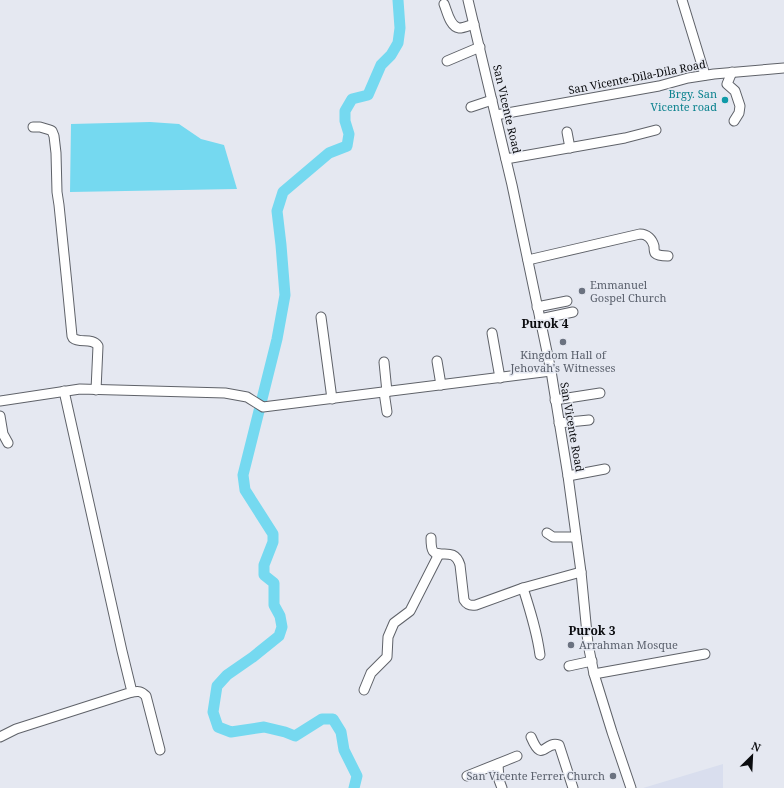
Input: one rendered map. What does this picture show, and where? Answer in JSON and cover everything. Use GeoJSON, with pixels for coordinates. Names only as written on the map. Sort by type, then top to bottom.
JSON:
{"type":"FeatureCollection","features":[{"type":"Feature","properties":{"kind":"street","name":"San Vicente Road"},"geometry":{"type":"LineString","coordinates":[[468,0],[512,185],[550,371],[568,476],[588,644],[594,674],[631,788]]}},
{"type":"Feature","properties":{"kind":"street"},"geometry":{"type":"LineString","coordinates":[[682,0],[705,75]]}},
{"type":"Feature","properties":{"kind":"street"},"geometry":{"type":"LineString","coordinates":[[444,4],[451,22],[455,27],[457,28],[474,24]]}},
{"type":"Feature","properties":{"kind":"street"},"geometry":{"type":"LineString","coordinates":[[448,61],[480,47]]}},
{"type":"Feature","properties":{"kind":"street","name":"San Vicente-Dila-Dila Road"},"geometry":{"type":"LineString","coordinates":[[496,115],[659,86],[705,75],[784,68]]}},
{"type":"Feature","properties":{"kind":"street"},"geometry":{"type":"LineString","coordinates":[[732,72],[728,84],[735,91],[740,106],[739,113],[734,121]]}},
{"type":"Feature","properties":{"kind":"street"},"geometry":{"type":"LineString","coordinates":[[471,107],[492,100]]}},
{"type":"Feature","properties":{"kind":"street"},"geometry":{"type":"LineString","coordinates":[[33,127],[40,127],[54,133],[57,192],[67,276],[72,336],[77,341],[93,342],[98,346],[96,390]]}},
{"type":"Feature","properties":{"kind":"street"},"geometry":{"type":"LineString","coordinates":[[506,159],[625,138],[656,130]]}},
{"type":"Feature","properties":{"kind":"street"},"geometry":{"type":"LineString","coordinates":[[567,132],[570,148]]}},
{"type":"Feature","properties":{"kind":"street"},"geometry":{"type":"LineString","coordinates":[[528,260],[640,234],[650,238],[653,242],[654,251],[657,254],[661,256],[668,256]]}},
{"type":"Feature","properties":{"kind":"street"},"geometry":{"type":"LineString","coordinates":[[537,308],[567,301]]}},
{"type":"Feature","properties":{"kind":"street"},"geometry":{"type":"LineString","coordinates":[[540,319],[573,312]]}},
{"type":"Feature","properties":{"kind":"street"},"geometry":{"type":"LineString","coordinates":[[321,316],[332,399]]}},
{"type":"Feature","properties":{"kind":"street"},"geometry":{"type":"LineString","coordinates":[[492,333],[500,378]]}},
{"type":"Feature","properties":{"kind":"street"},"geometry":{"type":"LineString","coordinates":[[437,361],[441,385]]}},
{"type":"Feature","properties":{"kind":"street"},"geometry":{"type":"LineString","coordinates":[[384,362],[387,412]]}},
{"type":"Feature","properties":{"kind":"street"},"geometry":{"type":"LineString","coordinates":[[0,401],[80,389],[225,393],[247,397],[263,407],[550,371]]}},
{"type":"Feature","properties":{"kind":"street"},"geometry":{"type":"LineString","coordinates":[[64,391],[118,636],[132,692]]}},
{"type":"Feature","properties":{"kind":"street"},"geometry":{"type":"LineString","coordinates":[[555,400],[600,393]]}},
{"type":"Feature","properties":{"kind":"street"},"geometry":{"type":"LineString","coordinates":[[0,416],[3,434],[8,444]]}},
{"type":"Feature","properties":{"kind":"street"},"geometry":{"type":"LineString","coordinates":[[559,422],[589,420]]}},
{"type":"Feature","properties":{"kind":"street"},"geometry":{"type":"LineString","coordinates":[[568,476],[605,468]]}},
{"type":"Feature","properties":{"kind":"street"},"geometry":{"type":"LineString","coordinates":[[547,533],[553,537],[576,536]]}},
{"type":"Feature","properties":{"kind":"street"},"geometry":{"type":"LineString","coordinates":[[431,538],[432,550],[434,552],[455,556],[458,560],[460,565],[464,600],[466,604],[469,605],[476,605],[523,588],[580,572]]}},
{"type":"Feature","properties":{"kind":"street"},"geometry":{"type":"LineString","coordinates":[[364,690],[371,673],[387,657],[388,637],[394,623],[410,611],[439,554]]}},
{"type":"Feature","properties":{"kind":"street"},"geometry":{"type":"LineString","coordinates":[[523,588],[534,622],[540,655]]}},
{"type":"Feature","properties":{"kind":"street"},"geometry":{"type":"LineString","coordinates":[[594,674],[705,654]]}},
{"type":"Feature","properties":{"kind":"street"},"geometry":{"type":"LineString","coordinates":[[569,666],[592,661]]}},
{"type":"Feature","properties":{"kind":"street"},"geometry":{"type":"LineString","coordinates":[[0,737],[16,729],[132,692],[140,691],[146,696],[160,750]]}},
{"type":"Feature","properties":{"kind":"street"},"geometry":{"type":"LineString","coordinates":[[531,737],[536,749],[539,750],[544,750],[554,744],[559,745],[573,788]]}},
{"type":"Feature","properties":{"kind":"street"},"geometry":{"type":"LineString","coordinates":[[467,776],[518,756]]}},
{"type":"Feature","properties":{"kind":"street"},"geometry":{"type":"LineString","coordinates":[[498,764],[499,780],[502,788]]}},
{"type":"Feature","properties":{"kind":"shaded area"},"geometry":{"type":"Polygon","coordinates":[[[723,764],[723,788],[643,788],[723,764]]]}},
{"type":"Feature","properties":{"kind":"water"},"geometry":{"type":"Polygon","coordinates":[[[150,122],[179,124],[201,139],[224,145],[237,189],[70,192],[71,124],[150,122]]]}},
{"type":"Feature","properties":{"kind":"waterway"},"geometry":{"type":"LineString","coordinates":[[354,788],[357,776],[344,750],[341,732],[333,719],[322,719],[295,736],[264,727],[231,732],[218,727],[213,712],[217,686],[227,675],[253,657],[279,636],[282,627],[280,616],[274,605],[274,583],[264,575],[264,565],[273,542],[273,534],[245,490],[243,475],[277,339],[285,295],[277,211],[283,192],[329,153],[347,146],[349,134],[345,121],[345,111],[352,99],[368,95],[381,65],[391,55],[398,43],[400,28],[398,0]]}},
{"type":"Feature","properties":{"kind":"place","name":"Brgy. San Vicente road"},"geometry":{"type":"Point","coordinates":[725,100]}},
{"type":"Feature","properties":{"kind":"place","name":"Emmanuel Gospel Church"},"geometry":{"type":"Point","coordinates":[582,291]}},
{"type":"Feature","properties":{"kind":"place","name":"Kingdom Hall of Jehovah's Witnesses"},"geometry":{"type":"Point","coordinates":[563,342]}},
{"type":"Feature","properties":{"kind":"place","name":"Arrahman Mosque"},"geometry":{"type":"Point","coordinates":[571,645]}},
{"type":"Feature","properties":{"kind":"place","name":"San Vicente Ferrer Church"},"geometry":{"type":"Point","coordinates":[613,776]}},
{"type":"Feature","properties":{"kind":"district","name":"Purok 4"},"geometry":{"type":"Point","coordinates":[545,324]}},
{"type":"Feature","properties":{"kind":"district","name":"Purok 3"},"geometry":{"type":"Point","coordinates":[592,631]}}]}
